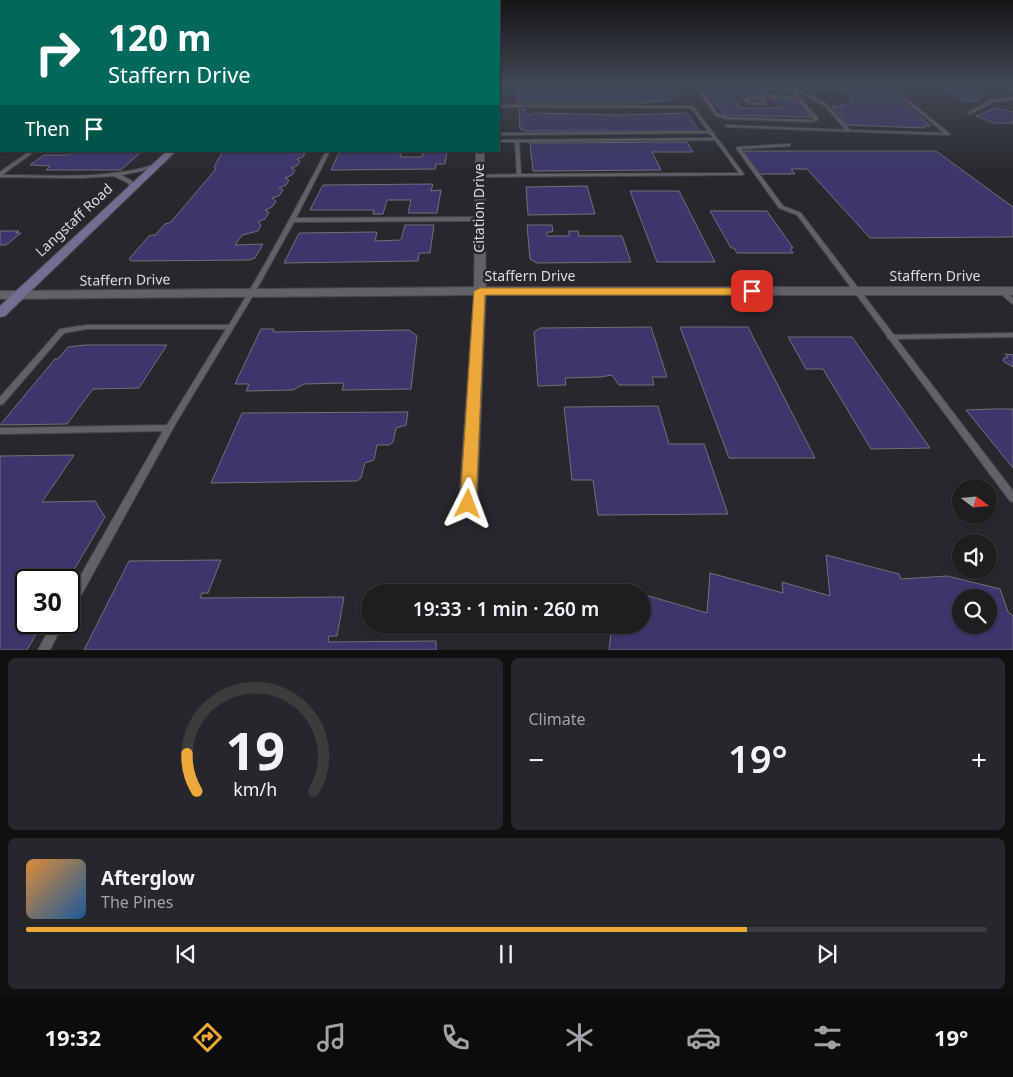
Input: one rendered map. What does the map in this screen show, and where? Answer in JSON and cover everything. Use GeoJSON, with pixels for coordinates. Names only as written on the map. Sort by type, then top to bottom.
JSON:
{"type":"FeatureCollection","features":[{"type":"Feature","properties":{"kind":"main road","name":"Langstaff Road"},"geometry":{"type":"LineString","coordinates":[[0,313],[171,152]]}},
{"type":"Feature","properties":{"kind":"street","name":"Citation Drive"},"geometry":{"type":"LineString","coordinates":[[468,504],[480,291],[478,176],[480,152]]}},
{"type":"Feature","properties":{"kind":"street","name":"Staffern Drive"},"geometry":{"type":"LineString","coordinates":[[0,295],[480,291],[1007,292]]}},
{"type":"Feature","properties":{"kind":"lane"},"geometry":{"type":"LineString","coordinates":[[478,176],[742,174],[698,114]]}},
{"type":"Feature","properties":{"kind":"lane"},"geometry":{"type":"LineString","coordinates":[[717,114],[726,118],[812,122],[817,119],[813,114]]}},
{"type":"Feature","properties":{"kind":"lane"},"geometry":{"type":"LineString","coordinates":[[834,114],[849,131]]}},
{"type":"Feature","properties":{"kind":"lane"},"geometry":{"type":"LineString","coordinates":[[727,126],[948,134],[924,114]]}},
{"type":"Feature","properties":{"kind":"lane"},"geometry":{"type":"LineString","coordinates":[[500,134],[711,132]]}},
{"type":"Feature","properties":{"kind":"lane"},"geometry":{"type":"LineString","coordinates":[[500,141],[716,139]]}},
{"type":"Feature","properties":{"kind":"lane"},"geometry":{"type":"LineString","coordinates":[[517,141],[519,176]]}},
{"type":"Feature","properties":{"kind":"lane"},"geometry":{"type":"LineString","coordinates":[[788,145],[738,148],[781,207],[799,214],[1013,498]]}},
{"type":"Feature","properties":{"kind":"lane"},"geometry":{"type":"LineString","coordinates":[[0,175],[32,152]]}},
{"type":"Feature","properties":{"kind":"lane"},"geometry":{"type":"LineString","coordinates":[[80,586],[169,428],[251,294],[327,152]]}},
{"type":"Feature","properties":{"kind":"lane"},"geometry":{"type":"LineString","coordinates":[[0,175],[116,175],[140,171],[161,162]]}},
{"type":"Feature","properties":{"kind":"lane"},"geometry":{"type":"LineString","coordinates":[[116,175],[130,182],[133,188]]}},
{"type":"Feature","properties":{"kind":"lane"},"geometry":{"type":"LineString","coordinates":[[292,220],[480,219]]}},
{"type":"Feature","properties":{"kind":"lane"},"geometry":{"type":"LineString","coordinates":[[1007,292],[1013,302]]}},
{"type":"Feature","properties":{"kind":"lane"},"geometry":{"type":"LineString","coordinates":[[0,402],[62,331],[87,327],[230,327]]}},
{"type":"Feature","properties":{"kind":"lane"},"geometry":{"type":"LineString","coordinates":[[890,337],[1013,335]]}},
{"type":"Feature","properties":{"kind":"lane"},"geometry":{"type":"LineString","coordinates":[[0,431],[169,428]]}},
{"type":"Feature","properties":{"kind":"lane"},"geometry":{"type":"LineString","coordinates":[[44,650],[53,634]]}},
{"type":"Feature","properties":{"kind":"building"},"geometry":{"type":"Polygon","coordinates":[[[519,114],[688,114],[699,131],[526,131],[520,129],[519,114]]]}},
{"type":"Feature","properties":{"kind":"building"},"geometry":{"type":"Polygon","coordinates":[[[809,114],[811,117],[725,115],[809,114]]]}},
{"type":"Feature","properties":{"kind":"building"},"geometry":{"type":"Polygon","coordinates":[[[839,114],[917,114],[931,126],[923,126],[925,128],[848,125],[839,114]]]}},
{"type":"Feature","properties":{"kind":"building"},"geometry":{"type":"Polygon","coordinates":[[[1013,114],[1013,123],[994,123],[976,116],[1013,114]]]}},
{"type":"Feature","properties":{"kind":"building"},"geometry":{"type":"Polygon","coordinates":[[[687,142],[693,152],[652,152],[661,170],[533,171],[530,143],[687,142]]]}},
{"type":"Feature","properties":{"kind":"building"},"geometry":{"type":"Polygon","coordinates":[[[743,151],[936,151],[1013,207],[1013,237],[870,238],[807,169],[791,169],[795,174],[760,174],[743,151]]]}},
{"type":"Feature","properties":{"kind":"building"},"geometry":{"type":"Polygon","coordinates":[[[71,152],[141,152],[121,170],[46,170],[50,166],[30,165],[44,155],[67,155],[71,152]]]}},
{"type":"Feature","properties":{"kind":"building"},"geometry":{"type":"Polygon","coordinates":[[[222,152],[305,153],[303,157],[297,159],[300,161],[297,166],[291,168],[295,170],[292,175],[285,178],[289,180],[286,185],[279,188],[283,190],[279,196],[272,198],[276,201],[272,207],[265,210],[269,212],[265,219],[258,222],[261,225],[258,231],[242,235],[235,245],[263,244],[255,258],[249,260],[131,261],[129,259],[149,236],[155,235],[165,224],[171,222],[216,169],[214,167],[222,152]]]}},
{"type":"Feature","properties":{"kind":"building"},"geometry":{"type":"Polygon","coordinates":[[[340,152],[402,152],[400,157],[422,157],[423,152],[447,152],[445,164],[436,164],[435,169],[331,170],[340,152]]]}},
{"type":"Feature","properties":{"kind":"building"},"geometry":{"type":"Polygon","coordinates":[[[433,184],[431,191],[441,190],[437,213],[408,213],[411,200],[387,200],[383,214],[373,214],[374,210],[310,210],[323,185],[433,184]]]}},
{"type":"Feature","properties":{"kind":"building"},"geometry":{"type":"Polygon","coordinates":[[[587,186],[595,214],[528,215],[526,187],[587,186]]]}},
{"type":"Feature","properties":{"kind":"building"},"geometry":{"type":"Polygon","coordinates":[[[630,191],[679,191],[715,262],[657,262],[630,191]]]}},
{"type":"Feature","properties":{"kind":"building"},"geometry":{"type":"Polygon","coordinates":[[[710,211],[767,211],[793,248],[790,248],[793,253],[737,253],[734,248],[731,248],[710,211]]]}},
{"type":"Feature","properties":{"kind":"building"},"geometry":{"type":"Polygon","coordinates":[[[405,225],[434,225],[430,253],[419,253],[418,261],[284,263],[299,233],[377,232],[375,241],[401,240],[405,225]]]}},
{"type":"Feature","properties":{"kind":"building"},"geometry":{"type":"Polygon","coordinates":[[[527,225],[552,225],[553,232],[547,232],[547,236],[569,236],[569,231],[578,231],[579,236],[622,236],[631,262],[537,263],[530,259],[527,225]]]}},
{"type":"Feature","properties":{"kind":"building"},"geometry":{"type":"Polygon","coordinates":[[[0,231],[19,231],[16,233],[21,233],[6,245],[0,245],[0,231]]]}},
{"type":"Feature","properties":{"kind":"building"},"geometry":{"type":"Polygon","coordinates":[[[651,327],[667,377],[652,377],[654,385],[619,385],[612,375],[565,378],[566,385],[538,386],[534,332],[540,328],[651,327]]]}},
{"type":"Feature","properties":{"kind":"building"},"geometry":{"type":"Polygon","coordinates":[[[680,327],[748,327],[815,458],[729,458],[680,327]]]}},
{"type":"Feature","properties":{"kind":"building"},"geometry":{"type":"Polygon","coordinates":[[[261,329],[274,329],[273,332],[409,330],[417,336],[411,389],[342,390],[344,383],[304,384],[293,390],[246,391],[249,384],[235,384],[261,329]]]}},
{"type":"Feature","properties":{"kind":"building"},"geometry":{"type":"Polygon","coordinates":[[[788,337],[852,337],[930,448],[871,449],[823,369],[806,369],[788,337]]]}},
{"type":"Feature","properties":{"kind":"building"},"geometry":{"type":"Polygon","coordinates":[[[85,345],[167,345],[139,388],[93,389],[67,424],[0,425],[55,359],[58,359],[68,347],[85,345]]]}},
{"type":"Feature","properties":{"kind":"building"},"geometry":{"type":"Polygon","coordinates":[[[1005,354],[1013,355],[1013,367],[1003,361],[1004,358],[1008,357],[1005,354]]]}},
{"type":"Feature","properties":{"kind":"building"},"geometry":{"type":"Polygon","coordinates":[[[658,406],[669,444],[704,444],[728,514],[598,515],[593,480],[572,480],[564,407],[658,406]]]}},
{"type":"Feature","properties":{"kind":"building"},"geometry":{"type":"Polygon","coordinates":[[[1013,409],[1013,468],[966,410],[1013,409]]]}},
{"type":"Feature","properties":{"kind":"building"},"geometry":{"type":"Polygon","coordinates":[[[408,412],[406,425],[396,428],[393,442],[389,445],[377,445],[374,460],[365,463],[361,478],[357,481],[211,483],[242,413],[408,412]]]}},
{"type":"Feature","properties":{"kind":"building"},"geometry":{"type":"Polygon","coordinates":[[[74,455],[42,502],[95,501],[105,517],[74,569],[15,569],[15,634],[36,634],[27,650],[0,650],[0,456],[74,455]]]}},
{"type":"Feature","properties":{"kind":"building"},"geometry":{"type":"Polygon","coordinates":[[[826,555],[899,574],[901,579],[947,576],[952,577],[952,579],[1000,589],[1008,612],[1013,616],[1013,650],[609,650],[611,634],[651,634],[651,597],[707,613],[710,573],[783,593],[782,582],[830,596],[826,555]]]}},
{"type":"Feature","properties":{"kind":"building"},"geometry":{"type":"Polygon","coordinates":[[[221,560],[208,593],[202,593],[200,598],[344,597],[337,636],[329,636],[328,642],[436,641],[436,650],[84,650],[129,561],[221,560]]]}},
{"type":"Feature","properties":{"kind":"route"},"geometry":{"type":"LineString","coordinates":[[468,504],[480,291],[752,291]]}}]}
